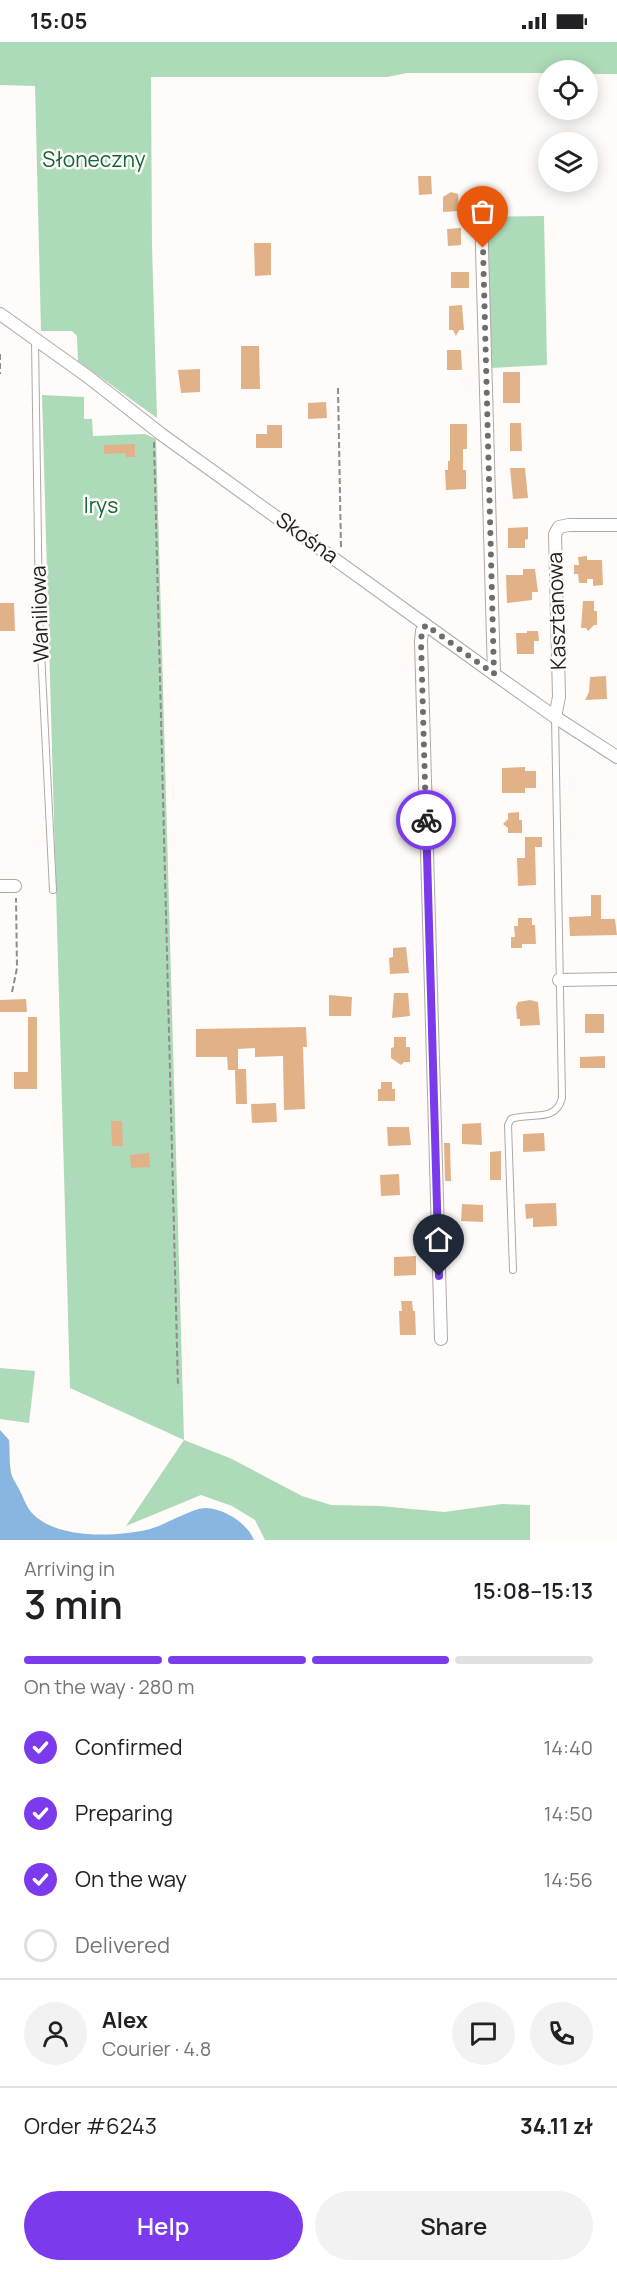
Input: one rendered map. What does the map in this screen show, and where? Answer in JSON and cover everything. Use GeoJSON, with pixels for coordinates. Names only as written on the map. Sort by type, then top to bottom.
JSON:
{"type":"FeatureCollection","features":[{"type":"Feature","properties":{"kind":"street"},"geometry":{"type":"LineString","coordinates":[[481,213],[494,674]]}},
{"type":"Feature","properties":{"kind":"street","name":"Skośna"},"geometry":{"type":"LineString","coordinates":[[0,314],[494,674],[617,757]]}},
{"type":"Feature","properties":{"kind":"street","name":"Kasztanowa"},"geometry":{"type":"LineString","coordinates":[[555,717],[559,697],[555,534],[559,527],[569,525],[617,525]]}},
{"type":"Feature","properties":{"kind":"street"},"geometry":{"type":"LineString","coordinates":[[426,625],[422,631],[421,641],[441,1339]]}},
{"type":"Feature","properties":{"kind":"street"},"geometry":{"type":"LineString","coordinates":[[0,886],[15,886]]}},
{"type":"Feature","properties":{"kind":"street"},"geometry":{"type":"LineString","coordinates":[[559,980],[617,978]]}},
{"type":"Feature","properties":{"kind":"lane","name":"Waniliowa"},"geometry":{"type":"LineString","coordinates":[[36,339],[39,612],[53,890]]}},
{"type":"Feature","properties":{"kind":"lane"},"geometry":{"type":"LineString","coordinates":[[513,1270],[508,1125],[511,1119],[517,1117],[549,1114],[559,1108],[563,1091],[555,717]]}},
{"type":"Feature","properties":{"kind":"path"},"geometry":{"type":"LineString","coordinates":[[0,354],[0,374]]}},
{"type":"Feature","properties":{"kind":"path"},"geometry":{"type":"LineString","coordinates":[[335,558],[342,546],[338,388]]}},
{"type":"Feature","properties":{"kind":"path"},"geometry":{"type":"LineString","coordinates":[[154,442],[178,1387]]}},
{"type":"Feature","properties":{"kind":"path"},"geometry":{"type":"LineString","coordinates":[[12,992],[17,968],[15,886]]}},
{"type":"Feature","properties":{"kind":"green space","name":"Słoneczny"},"geometry":{"type":"Polygon","coordinates":[[[0,42],[617,42],[617,74],[598,74],[598,60],[538,60],[538,73],[407,73],[387,77],[151,77],[152,246],[157,418],[78,361],[77,336],[72,331],[41,331],[35,86],[0,85],[0,42]]]}},
{"type":"Feature","properties":{"kind":"green space"},"geometry":{"type":"Polygon","coordinates":[[[544,216],[547,365],[491,368],[485,217],[544,216]]]}},
{"type":"Feature","properties":{"kind":"green space","name":"Irys"},"geometry":{"type":"Polygon","coordinates":[[[42,395],[84,397],[84,419],[92,419],[93,436],[145,434],[156,439],[184,1440],[70,1388],[42,395]]]}},
{"type":"Feature","properties":{"kind":"green space"},"geometry":{"type":"Polygon","coordinates":[[[0,1368],[35,1371],[29,1423],[0,1419],[0,1368]]]}},
{"type":"Feature","properties":{"kind":"green space"},"geometry":{"type":"Polygon","coordinates":[[[184,1440],[232,1459],[302,1496],[331,1505],[380,1506],[444,1512],[502,1504],[530,1505],[530,1540],[265,1540],[255,1520],[232,1506],[201,1495],[126,1526],[184,1440]]]}},
{"type":"Feature","properties":{"kind":"water"},"geometry":{"type":"Polygon","coordinates":[[[0,1430],[9,1440],[12,1475],[27,1506],[42,1521],[55,1528],[86,1534],[118,1534],[153,1528],[206,1508],[221,1511],[234,1518],[246,1528],[254,1540],[0,1540],[0,1430]]]}},
{"type":"Feature","properties":{"kind":"building"},"geometry":{"type":"Polygon","coordinates":[[[418,176],[431,176],[432,194],[419,195],[418,176]]]}},
{"type":"Feature","properties":{"kind":"building"},"geometry":{"type":"Polygon","coordinates":[[[451,192],[458,194],[459,211],[443,212],[443,197],[451,192]]]}},
{"type":"Feature","properties":{"kind":"building"},"geometry":{"type":"Polygon","coordinates":[[[461,228],[461,245],[448,246],[447,229],[461,228]]]}},
{"type":"Feature","properties":{"kind":"building"},"geometry":{"type":"Polygon","coordinates":[[[254,243],[271,243],[271,275],[255,276],[254,243]]]}},
{"type":"Feature","properties":{"kind":"building"},"geometry":{"type":"Polygon","coordinates":[[[451,272],[469,272],[469,288],[451,288],[451,272]]]}},
{"type":"Feature","properties":{"kind":"building"},"geometry":{"type":"Polygon","coordinates":[[[462,305],[464,330],[459,330],[456,336],[453,330],[449,330],[449,306],[462,305]]]}},
{"type":"Feature","properties":{"kind":"building"},"geometry":{"type":"Polygon","coordinates":[[[241,346],[259,346],[260,389],[241,389],[241,346]]]}},
{"type":"Feature","properties":{"kind":"building"},"geometry":{"type":"Polygon","coordinates":[[[447,350],[461,350],[462,370],[447,370],[447,350]]]}},
{"type":"Feature","properties":{"kind":"building"},"geometry":{"type":"Polygon","coordinates":[[[200,369],[200,392],[181,393],[178,370],[200,369]]]}},
{"type":"Feature","properties":{"kind":"building"},"geometry":{"type":"Polygon","coordinates":[[[503,372],[520,372],[520,403],[503,403],[503,372]]]}},
{"type":"Feature","properties":{"kind":"building"},"geometry":{"type":"Polygon","coordinates":[[[326,402],[327,418],[308,419],[308,403],[326,402]]]}},
{"type":"Feature","properties":{"kind":"building"},"geometry":{"type":"Polygon","coordinates":[[[510,423],[521,423],[522,451],[510,451],[510,423]]]}},
{"type":"Feature","properties":{"kind":"building"},"geometry":{"type":"Polygon","coordinates":[[[450,424],[467,424],[467,449],[463,449],[466,489],[446,490],[445,470],[448,470],[448,461],[450,461],[450,424]]]}},
{"type":"Feature","properties":{"kind":"building"},"geometry":{"type":"Polygon","coordinates":[[[267,425],[282,425],[282,448],[256,448],[256,434],[267,434],[267,425]]]}},
{"type":"Feature","properties":{"kind":"building"},"geometry":{"type":"Polygon","coordinates":[[[135,444],[135,457],[126,457],[126,453],[104,454],[104,445],[135,444]]]}},
{"type":"Feature","properties":{"kind":"building"},"geometry":{"type":"Polygon","coordinates":[[[510,468],[525,468],[528,498],[513,499],[510,468]]]}},
{"type":"Feature","properties":{"kind":"building"},"geometry":{"type":"Polygon","coordinates":[[[528,527],[525,548],[508,548],[508,528],[528,527]]]}},
{"type":"Feature","properties":{"kind":"building"},"geometry":{"type":"Polygon","coordinates":[[[587,556],[587,560],[602,560],[603,585],[593,586],[593,579],[587,579],[587,583],[579,583],[578,574],[574,574],[574,565],[579,565],[578,557],[587,556]]]}},
{"type":"Feature","properties":{"kind":"building"},"geometry":{"type":"Polygon","coordinates":[[[523,569],[535,569],[538,592],[532,592],[532,600],[507,603],[506,575],[523,575],[523,569]]]}},
{"type":"Feature","properties":{"kind":"building"},"geometry":{"type":"Polygon","coordinates":[[[583,601],[594,601],[594,611],[597,611],[597,625],[588,631],[586,628],[581,628],[583,601]]]}},
{"type":"Feature","properties":{"kind":"building"},"geometry":{"type":"Polygon","coordinates":[[[0,603],[14,603],[15,631],[0,631],[0,603]]]}},
{"type":"Feature","properties":{"kind":"building"},"geometry":{"type":"Polygon","coordinates":[[[527,631],[538,631],[539,641],[534,641],[534,654],[517,654],[516,633],[527,633],[527,631]]]}},
{"type":"Feature","properties":{"kind":"building"},"geometry":{"type":"Polygon","coordinates":[[[606,676],[607,699],[585,700],[589,692],[590,677],[606,676]]]}},
{"type":"Feature","properties":{"kind":"building"},"geometry":{"type":"Polygon","coordinates":[[[525,767],[525,771],[536,771],[536,788],[525,788],[525,793],[502,793],[502,768],[525,767]]]}},
{"type":"Feature","properties":{"kind":"building"},"geometry":{"type":"Polygon","coordinates":[[[519,812],[519,820],[522,820],[522,833],[508,833],[508,828],[503,824],[508,819],[508,813],[519,812]]]}},
{"type":"Feature","properties":{"kind":"building"},"geometry":{"type":"Polygon","coordinates":[[[525,837],[542,837],[542,847],[535,847],[536,885],[518,886],[517,858],[525,858],[525,837]]]}},
{"type":"Feature","properties":{"kind":"building"},"geometry":{"type":"Polygon","coordinates":[[[591,895],[601,895],[601,919],[615,919],[617,935],[570,936],[569,917],[591,916],[591,895]]]}},
{"type":"Feature","properties":{"kind":"building"},"geometry":{"type":"Polygon","coordinates":[[[518,918],[532,918],[532,925],[535,925],[536,944],[522,944],[522,948],[511,948],[511,937],[515,937],[514,926],[518,926],[518,918]]]}},
{"type":"Feature","properties":{"kind":"building"},"geometry":{"type":"Polygon","coordinates":[[[406,947],[409,973],[390,974],[389,958],[393,957],[393,948],[406,947]]]}},
{"type":"Feature","properties":{"kind":"building"},"geometry":{"type":"Polygon","coordinates":[[[394,993],[408,993],[410,1016],[392,1018],[394,993]]]}},
{"type":"Feature","properties":{"kind":"building"},"geometry":{"type":"Polygon","coordinates":[[[329,995],[352,997],[351,1016],[329,1016],[329,995]]]}},
{"type":"Feature","properties":{"kind":"building"},"geometry":{"type":"Polygon","coordinates":[[[26,999],[27,1012],[0,1012],[0,1000],[26,999]]]}},
{"type":"Feature","properties":{"kind":"building"},"geometry":{"type":"Polygon","coordinates":[[[530,1000],[538,1002],[540,1025],[520,1026],[516,1007],[518,1002],[530,1000]]]}},
{"type":"Feature","properties":{"kind":"building"},"geometry":{"type":"Polygon","coordinates":[[[585,1014],[604,1014],[604,1033],[585,1033],[585,1014]]]}},
{"type":"Feature","properties":{"kind":"building"},"geometry":{"type":"Polygon","coordinates":[[[28,1017],[37,1017],[37,1089],[14,1089],[14,1072],[28,1072],[28,1017]]]}},
{"type":"Feature","properties":{"kind":"building"},"geometry":{"type":"Polygon","coordinates":[[[306,1027],[307,1047],[303,1047],[305,1109],[284,1110],[283,1056],[255,1057],[255,1048],[238,1049],[238,1069],[246,1069],[247,1104],[236,1104],[235,1070],[228,1070],[227,1057],[196,1057],[196,1029],[306,1027]]]}},
{"type":"Feature","properties":{"kind":"building"},"geometry":{"type":"Polygon","coordinates":[[[394,1037],[406,1037],[406,1047],[410,1047],[410,1062],[404,1062],[401,1065],[391,1058],[394,1037]]]}},
{"type":"Feature","properties":{"kind":"building"},"geometry":{"type":"Polygon","coordinates":[[[605,1056],[605,1068],[580,1068],[580,1057],[605,1056]]]}},
{"type":"Feature","properties":{"kind":"building"},"geometry":{"type":"Polygon","coordinates":[[[381,1082],[392,1082],[392,1089],[395,1089],[395,1101],[378,1101],[378,1089],[381,1089],[381,1082]]]}},
{"type":"Feature","properties":{"kind":"building"},"geometry":{"type":"Polygon","coordinates":[[[276,1103],[277,1122],[252,1123],[251,1104],[276,1103]]]}},
{"type":"Feature","properties":{"kind":"building"},"geometry":{"type":"Polygon","coordinates":[[[111,1121],[122,1121],[123,1146],[112,1146],[111,1121]]]}},
{"type":"Feature","properties":{"kind":"building"},"geometry":{"type":"Polygon","coordinates":[[[481,1123],[482,1145],[462,1144],[462,1124],[481,1123]]]}},
{"type":"Feature","properties":{"kind":"building"},"geometry":{"type":"Polygon","coordinates":[[[387,1127],[409,1127],[411,1145],[388,1146],[387,1127]]]}},
{"type":"Feature","properties":{"kind":"building"},"geometry":{"type":"Polygon","coordinates":[[[544,1133],[545,1151],[523,1152],[523,1134],[544,1133]]]}},
{"type":"Feature","properties":{"kind":"building"},"geometry":{"type":"Polygon","coordinates":[[[444,1143],[450,1143],[451,1181],[445,1181],[444,1143]]]}},
{"type":"Feature","properties":{"kind":"building"},"geometry":{"type":"Polygon","coordinates":[[[501,1151],[501,1180],[490,1180],[490,1152],[501,1151]]]}},
{"type":"Feature","properties":{"kind":"building"},"geometry":{"type":"Polygon","coordinates":[[[149,1153],[150,1167],[131,1168],[130,1155],[149,1153]]]}},
{"type":"Feature","properties":{"kind":"building"},"geometry":{"type":"Polygon","coordinates":[[[399,1174],[400,1195],[381,1196],[380,1175],[399,1174]]]}},
{"type":"Feature","properties":{"kind":"building"},"geometry":{"type":"Polygon","coordinates":[[[556,1203],[557,1226],[533,1227],[533,1218],[526,1219],[525,1204],[556,1203]]]}},
{"type":"Feature","properties":{"kind":"building"},"geometry":{"type":"Polygon","coordinates":[[[462,1204],[483,1205],[483,1222],[461,1221],[462,1204]]]}},
{"type":"Feature","properties":{"kind":"building"},"geometry":{"type":"Polygon","coordinates":[[[416,1256],[416,1275],[394,1276],[394,1257],[416,1256]]]}},
{"type":"Feature","properties":{"kind":"building"},"geometry":{"type":"Polygon","coordinates":[[[401,1301],[412,1301],[413,1311],[415,1311],[416,1335],[400,1335],[401,1301]]]}},
{"type":"Feature","properties":{"kind":"way so far"},"geometry":{"type":"LineString","coordinates":[[426,820],[422,631],[426,625],[494,674],[483,248]]}},
{"type":"Feature","properties":{"kind":"route"},"geometry":{"type":"LineString","coordinates":[[426,820],[439,1276]]}}]}
